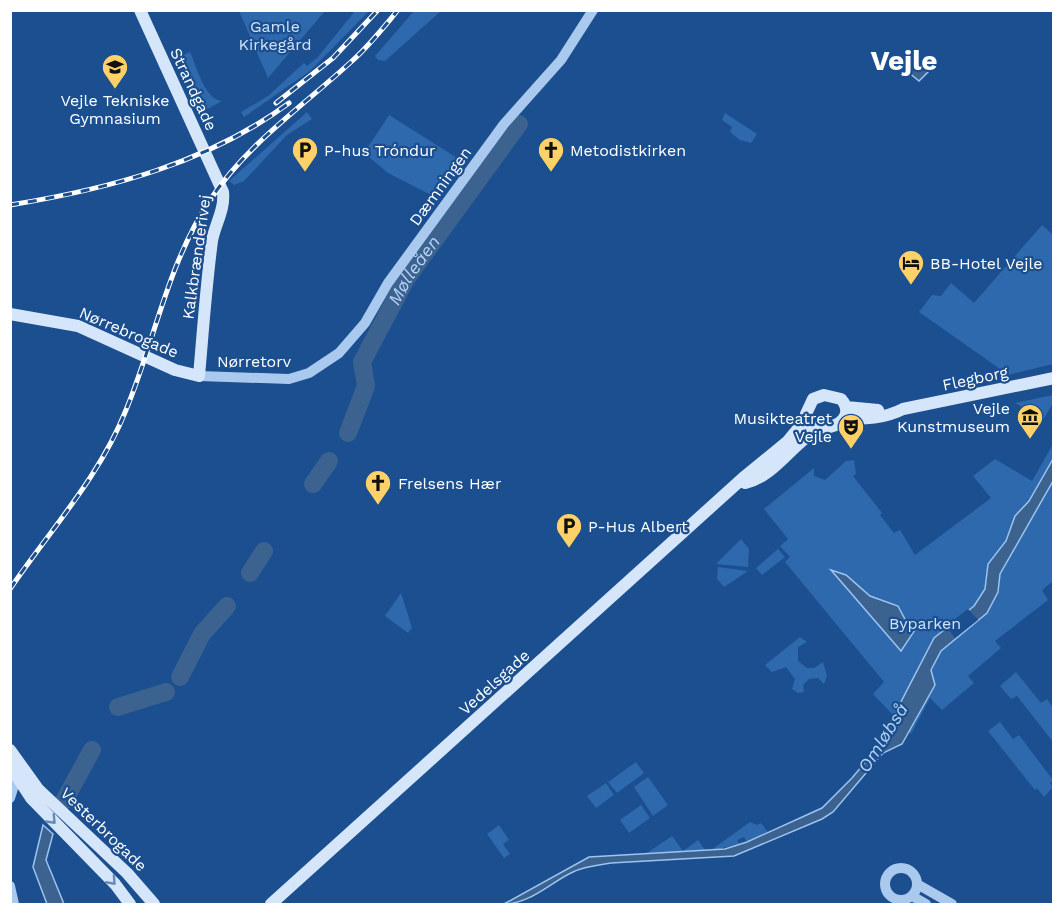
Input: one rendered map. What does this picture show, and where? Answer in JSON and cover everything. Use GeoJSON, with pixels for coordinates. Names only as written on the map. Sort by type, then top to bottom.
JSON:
{"type":"FeatureCollection","features":[{"type":"Feature","properties":{"kind":"main road","name":"Strandgade"},"geometry":{"type":"LineString","coordinates":[[140,10],[219,181]]}},
{"type":"Feature","properties":{"kind":"main road","name":"Kalkbrænderivej"},"geometry":{"type":"LineString","coordinates":[[199,376],[213,240],[224,199],[219,181]]}},
{"type":"Feature","properties":{"kind":"main road","name":"Nørrebrogade"},"geometry":{"type":"LineString","coordinates":[[10,314],[78,326],[175,370],[199,376]]}},
{"type":"Feature","properties":{"kind":"main road","name":"Flegborg"},"geometry":{"type":"LineString","coordinates":[[845,413],[856,420],[893,414],[1053,378]]}},
{"type":"Feature","properties":{"kind":"main road"},"geometry":{"type":"LineString","coordinates":[[824,395],[841,399],[845,413],[834,427],[818,429],[806,419],[813,399],[824,395]]}},
{"type":"Feature","properties":{"kind":"main road","name":"Vedelsgade"},"geometry":{"type":"LineString","coordinates":[[271,904],[787,442],[806,419]]}},
{"type":"Feature","properties":{"kind":"main road","name":"Vedelsgade"},"geometry":{"type":"LineString","coordinates":[[740,483],[748,482],[764,474],[807,435],[818,429]]}},
{"type":"Feature","properties":{"kind":"main road","name":"Vesterbrogade"},"geometry":{"type":"LineString","coordinates":[[10,750],[30,779],[127,873],[154,904]]}},
{"type":"Feature","properties":{"kind":"main road","name":"Vesterbrogade"},"geometry":{"type":"LineString","coordinates":[[14,771],[31,798],[115,884],[130,904]]}},
{"type":"Feature","properties":{"kind":"street","name":"Dæmningen"},"geometry":{"type":"LineString","coordinates":[[309,373],[330,360],[355,336],[393,276],[521,102],[561,60],[593,10]]}},
{"type":"Feature","properties":{"kind":"street","name":"Nørretorv"},"geometry":{"type":"LineString","coordinates":[[199,376],[289,379],[309,373]]}},
{"type":"Feature","properties":{"kind":"street"},"geometry":{"type":"LineString","coordinates":[[10,798],[14,771]]}},
{"type":"Feature","properties":{"kind":"street"},"geometry":{"type":"LineString","coordinates":[[897,868],[904,868],[914,874],[917,884],[912,896],[901,900],[891,897],[885,884],[887,875],[897,868]]}},
{"type":"Feature","properties":{"kind":"street"},"geometry":{"type":"LineString","coordinates":[[917,884],[952,904]]}},
{"type":"Feature","properties":{"kind":"street"},"geometry":{"type":"LineString","coordinates":[[10,886],[14,904]]}},
{"type":"Feature","properties":{"kind":"street"},"geometry":{"type":"LineString","coordinates":[[912,896],[926,904]]}},
{"type":"Feature","properties":{"kind":"green space","name":"Gamle Kirkegård"},"geometry":{"type":"Polygon","coordinates":[[[239,11],[325,11],[268,78],[239,11]]]}},
{"type":"Feature","properties":{"kind":"green space"},"geometry":{"type":"Polygon","coordinates":[[[355,11],[369,11],[310,71],[244,117],[241,112],[268,96],[304,63],[307,66],[317,58],[355,11]]]}},
{"type":"Feature","properties":{"kind":"green space"},"geometry":{"type":"Polygon","coordinates":[[[414,11],[441,11],[385,61],[378,60],[375,56],[414,11]]]}},
{"type":"Feature","properties":{"kind":"green space"},"geometry":{"type":"Polygon","coordinates":[[[190,52],[206,89],[210,95],[222,101],[204,111],[200,108],[177,58],[190,52]]]}},
{"type":"Feature","properties":{"kind":"green space"},"geometry":{"type":"Polygon","coordinates":[[[307,112],[312,119],[287,135],[244,181],[234,185],[229,181],[307,112]]]}},
{"type":"Feature","properties":{"kind":"green space"},"geometry":{"type":"Polygon","coordinates":[[[725,113],[757,134],[751,143],[740,140],[730,132],[732,127],[722,120],[725,113]]]}},
{"type":"Feature","properties":{"kind":"green space"},"geometry":{"type":"Polygon","coordinates":[[[389,115],[462,161],[435,197],[388,173],[364,153],[389,115]]]}},
{"type":"Feature","properties":{"kind":"green space"},"geometry":{"type":"Polygon","coordinates":[[[1042,225],[1053,235],[1053,364],[1003,376],[1000,369],[919,312],[932,295],[941,296],[951,283],[974,303],[1042,225]]]}},
{"type":"Feature","properties":{"kind":"green space"},"geometry":{"type":"Polygon","coordinates":[[[1053,395],[1053,403],[1043,420],[1015,403],[1053,395]]]}},
{"type":"Feature","properties":{"kind":"green space","name":"Byparken"},"geometry":{"type":"Polygon","coordinates":[[[1053,444],[1053,581],[1042,590],[1048,600],[995,641],[1001,648],[968,676],[974,683],[942,710],[930,698],[911,734],[873,694],[884,682],[785,562],[790,557],[780,546],[788,539],[764,509],[814,468],[814,476],[825,480],[846,461],[854,460],[856,474],[853,476],[882,513],[880,515],[894,533],[900,530],[915,555],[991,498],[973,476],[995,459],[1032,481],[1053,444]]]}},
{"type":"Feature","properties":{"kind":"green space"},"geometry":{"type":"Polygon","coordinates":[[[741,539],[749,549],[748,567],[716,564],[741,539]]]}},
{"type":"Feature","properties":{"kind":"green space"},"geometry":{"type":"Polygon","coordinates":[[[778,549],[785,557],[762,575],[756,568],[778,549]]]}},
{"type":"Feature","properties":{"kind":"green space"},"geometry":{"type":"Polygon","coordinates":[[[718,567],[748,571],[724,587],[717,579],[718,567]]]}},
{"type":"Feature","properties":{"kind":"green space"},"geometry":{"type":"Polygon","coordinates":[[[401,593],[412,628],[408,633],[385,616],[401,593]]]}},
{"type":"Feature","properties":{"kind":"green space"},"geometry":{"type":"Polygon","coordinates":[[[800,637],[807,642],[798,647],[798,661],[807,668],[814,668],[823,662],[827,676],[824,684],[818,678],[809,679],[803,685],[804,692],[798,693],[792,689],[795,679],[786,667],[772,672],[765,665],[800,637]]]}},
{"type":"Feature","properties":{"kind":"green space"},"geometry":{"type":"Polygon","coordinates":[[[1016,672],[1041,703],[1047,699],[1053,708],[1053,742],[1017,696],[1011,699],[1000,686],[1016,672]]]}},
{"type":"Feature","properties":{"kind":"green space"},"geometry":{"type":"Polygon","coordinates":[[[1000,722],[1013,739],[1019,735],[1053,780],[1050,783],[1053,787],[1044,797],[1037,788],[1035,790],[988,731],[1000,722]]]}},
{"type":"Feature","properties":{"kind":"green space"},"geometry":{"type":"Polygon","coordinates":[[[636,762],[644,773],[617,793],[608,782],[636,762]]]}},
{"type":"Feature","properties":{"kind":"green space"},"geometry":{"type":"Polygon","coordinates":[[[648,777],[668,805],[653,816],[634,787],[648,777]]]}},
{"type":"Feature","properties":{"kind":"green space"},"geometry":{"type":"Polygon","coordinates":[[[606,783],[614,795],[596,808],[587,796],[606,783]]]}},
{"type":"Feature","properties":{"kind":"green space"},"geometry":{"type":"Polygon","coordinates":[[[641,805],[650,818],[629,833],[620,820],[641,805]]]}},
{"type":"Feature","properties":{"kind":"green space"},"geometry":{"type":"Polygon","coordinates":[[[750,822],[757,825],[761,823],[768,832],[747,842],[744,837],[737,840],[739,844],[710,851],[750,822]]]}},
{"type":"Feature","properties":{"kind":"green space"},"geometry":{"type":"Polygon","coordinates":[[[499,825],[509,840],[503,844],[510,854],[504,858],[487,834],[499,825]]]}},
{"type":"Feature","properties":{"kind":"green space"},"geometry":{"type":"Polygon","coordinates":[[[672,836],[683,851],[698,840],[706,851],[647,853],[672,836]]]}},
{"type":"Feature","properties":{"kind":"water"},"geometry":{"type":"Polygon","coordinates":[[[910,57],[928,72],[919,81],[902,67],[910,57]]]}},
{"type":"Feature","properties":{"kind":"water","name":"Omløbså"},"geometry":{"type":"Polygon","coordinates":[[[1053,459],[1053,481],[1000,574],[998,592],[987,613],[941,651],[931,670],[935,685],[902,744],[883,753],[833,812],[822,819],[734,856],[611,863],[582,868],[523,900],[504,904],[589,857],[725,849],[747,842],[822,808],[852,778],[877,748],[934,638],[974,606],[985,589],[988,564],[1006,541],[1015,516],[1029,501],[1053,459]]]}},
{"type":"Feature","properties":{"kind":"water"},"geometry":{"type":"Polygon","coordinates":[[[831,570],[846,575],[870,596],[898,606],[907,623],[915,630],[901,651],[831,570]]]}},
{"type":"Feature","properties":{"kind":"water"},"geometry":{"type":"Polygon","coordinates":[[[43,825],[53,834],[46,860],[64,904],[47,904],[33,867],[43,825]]]}},
{"type":"Feature","properties":{"kind":"pier"},"geometry":{"type":"Polygon","coordinates":[[[968,609],[978,620],[955,638],[946,626],[968,609]]]}},
{"type":"Feature","properties":{"kind":"waterway","name":"Mølleåen"},"geometry":{"type":"LineString","coordinates":[[348,433],[366,386],[362,362],[406,279],[519,124]]}},
{"type":"Feature","properties":{"kind":"waterway","name":"Mølleåen"},"geometry":{"type":"LineString","coordinates":[[313,484],[329,461]]}},
{"type":"Feature","properties":{"kind":"waterway","name":"Mølleåen"},"geometry":{"type":"LineString","coordinates":[[250,573],[264,551]]}},
{"type":"Feature","properties":{"kind":"waterway","name":"Mølleåen"},"geometry":{"type":"LineString","coordinates":[[180,677],[202,634],[227,606]]}},
{"type":"Feature","properties":{"kind":"waterway","name":"Mølleåen"},"geometry":{"type":"LineString","coordinates":[[118,707],[166,692]]}},
{"type":"Feature","properties":{"kind":"waterway","name":"Mølleåen"},"geometry":{"type":"LineString","coordinates":[[64,801],[92,750]]}},
{"type":"Feature","properties":{"kind":"railway"},"geometry":{"type":"LineString","coordinates":[[276,103],[333,58],[378,10]]}},
{"type":"Feature","properties":{"kind":"railway"},"geometry":{"type":"LineString","coordinates":[[10,589],[73,503],[115,435],[136,384],[172,277],[195,225],[210,200],[258,143],[358,55],[398,10]]}},
{"type":"Feature","properties":{"kind":"railway"},"geometry":{"type":"LineString","coordinates":[[10,205],[84,191],[156,170],[225,142],[258,124],[289,103]]}},
{"type":"Feature","properties":{"kind":"place","name":"Vejle Tekniske Gymnasium"},"geometry":{"type":"Point","coordinates":[115,90]}},
{"type":"Feature","properties":{"kind":"place","name":"P-hus Tróndur"},"geometry":{"type":"Point","coordinates":[305,173]}},
{"type":"Feature","properties":{"kind":"place","name":"Metodistkirken"},"geometry":{"type":"Point","coordinates":[551,173]}},
{"type":"Feature","properties":{"kind":"place","name":"BB-Hotel Vejle"},"geometry":{"type":"Point","coordinates":[911,286]}},
{"type":"Feature","properties":{"kind":"place","name":"Vejle Kunstmuseum"},"geometry":{"type":"Point","coordinates":[1030,440]}},
{"type":"Feature","properties":{"kind":"place","name":"Musikteatret Vejle"},"geometry":{"type":"Point","coordinates":[851,450]}},
{"type":"Feature","properties":{"kind":"place","name":"Frelsens Hær"},"geometry":{"type":"Point","coordinates":[378,506]}},
{"type":"Feature","properties":{"kind":"place","name":"P-Hus Albert"},"geometry":{"type":"Point","coordinates":[569,549]}},
{"type":"Feature","properties":{"kind":"district","name":"Vejle"},"geometry":{"type":"Point","coordinates":[904,60]}}]}
